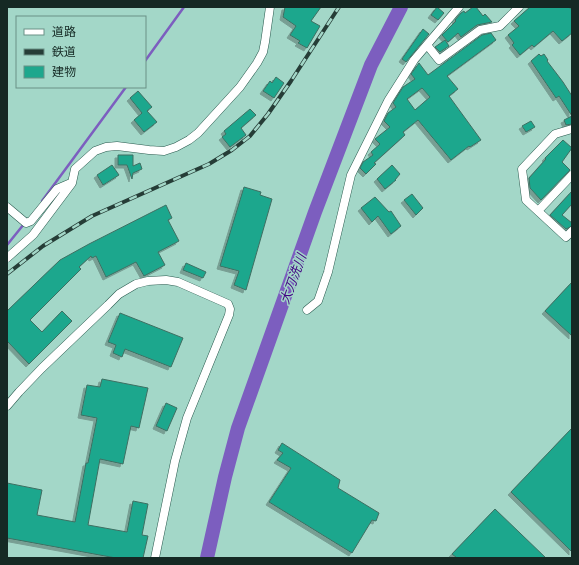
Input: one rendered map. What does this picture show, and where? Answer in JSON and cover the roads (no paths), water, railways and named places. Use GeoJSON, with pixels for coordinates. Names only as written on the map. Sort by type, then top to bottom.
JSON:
{"type":"FeatureCollection","features":[{"type":"Feature","properties":{"kind":"street"},"geometry":{"type":"LineString","coordinates":[[7,258],[33,235],[72,183],[75,169],[95,152],[106,147],[117,146],[164,151],[176,147],[198,133],[240,87],[257,63],[265,42],[270,7]]}},
{"type":"Feature","properties":{"kind":"street"},"geometry":{"type":"LineString","coordinates":[[307,310],[318,301],[328,272],[351,175],[388,102],[414,60],[459,7]]}},
{"type":"Feature","properties":{"kind":"street"},"geometry":{"type":"LineString","coordinates":[[427,45],[439,60],[480,30],[500,26],[519,7]]}},
{"type":"Feature","properties":{"kind":"street"},"geometry":{"type":"LineString","coordinates":[[572,129],[556,134],[522,168],[526,200],[566,237],[572,231]]}},
{"type":"Feature","properties":{"kind":"street"},"geometry":{"type":"LineString","coordinates":[[538,211],[572,175]]}},
{"type":"Feature","properties":{"kind":"street"},"geometry":{"type":"LineString","coordinates":[[7,206],[26,223],[31,221],[57,189],[72,183]]}},
{"type":"Feature","properties":{"kind":"street"},"geometry":{"type":"LineString","coordinates":[[7,406],[37,373],[108,304],[119,294],[136,284],[148,281],[166,280],[178,282],[228,304],[230,309],[229,315],[187,418],[175,461],[155,558]]}},
{"type":"Feature","properties":{"kind":"waterway"},"geometry":{"type":"LineString","coordinates":[[146,60],[184,7]]}},
{"type":"Feature","properties":{"kind":"waterway","name":"大刀洗川"},"geometry":{"type":"LineString","coordinates":[[207,558],[225,477],[238,428],[315,212],[371,65],[401,7]]}},
{"type":"Feature","properties":{"kind":"waterway"},"geometry":{"type":"LineString","coordinates":[[42,201],[125,88]]}},
{"type":"Feature","properties":{"kind":"waterway"},"geometry":{"type":"LineString","coordinates":[[7,245],[24,224]]}},
{"type":"Feature","properties":{"kind":"railway"},"geometry":{"type":"LineString","coordinates":[[7,274],[43,246],[92,216],[209,164],[232,150],[250,136],[268,114],[291,81],[339,7]]}}]}
